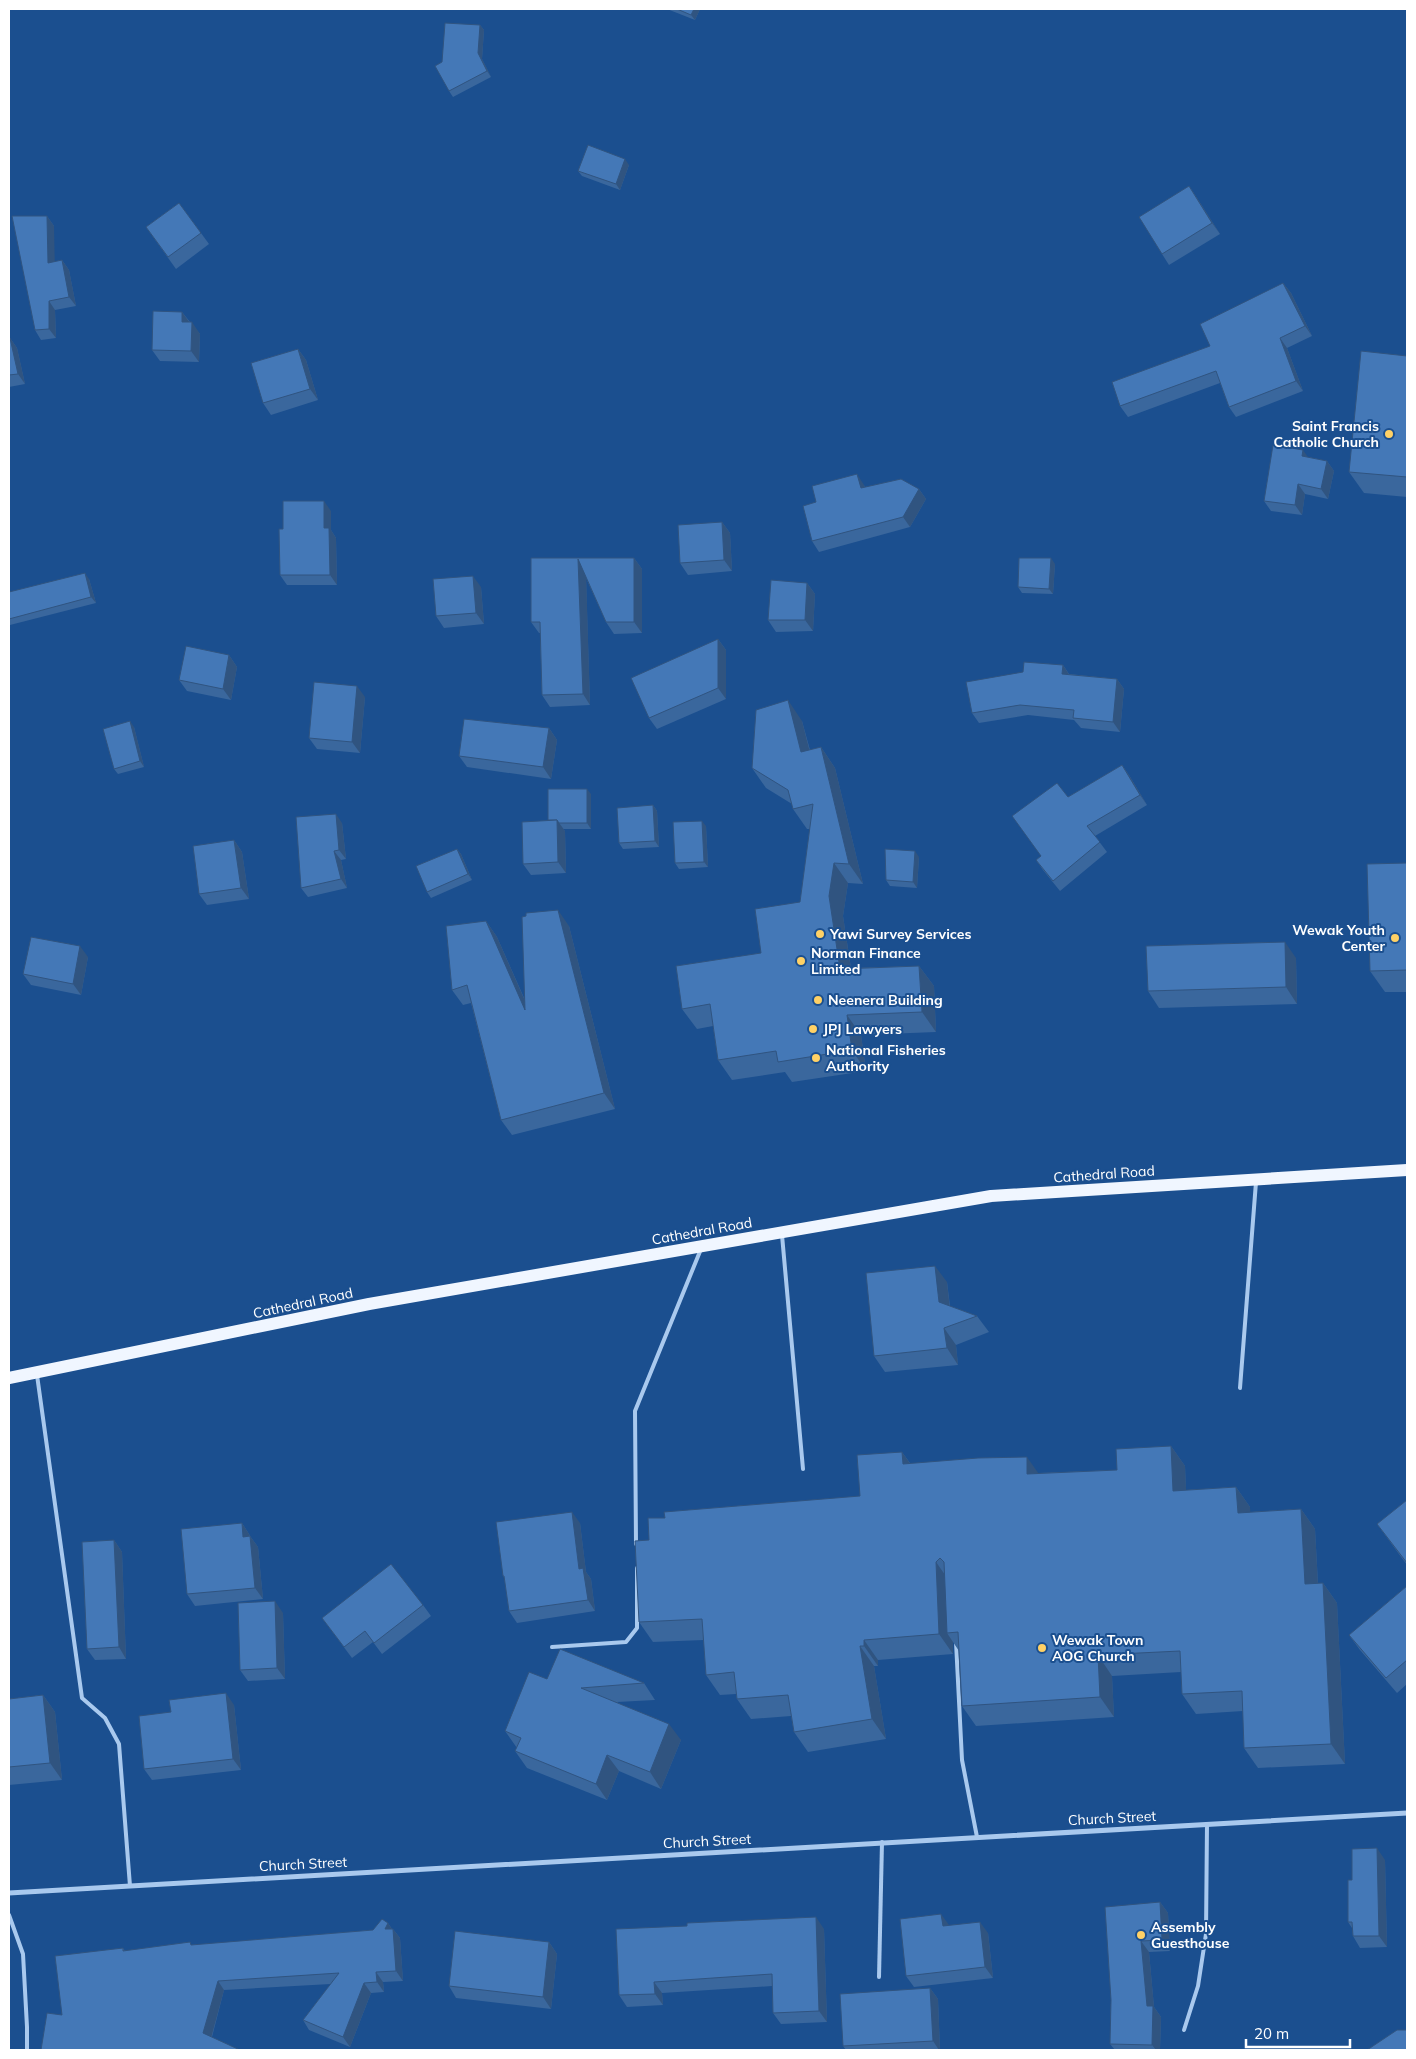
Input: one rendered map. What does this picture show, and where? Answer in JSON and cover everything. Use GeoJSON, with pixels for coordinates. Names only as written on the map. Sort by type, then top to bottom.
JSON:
{"type":"FeatureCollection","features":[{"type":"Feature","properties":{"kind":"main road","name":"Cathedral Road"},"geometry":{"type":"LineString","coordinates":[[9,1378],[369,1304],[991,1196],[1407,1170]]}},
{"type":"Feature","properties":{"kind":"street","name":"Church Street"},"geometry":{"type":"LineString","coordinates":[[9,1893],[1407,1813]]}},
{"type":"Feature","properties":{"kind":"lane"},"geometry":{"type":"LineString","coordinates":[[1240,1388],[1256,1180]]}},
{"type":"Feature","properties":{"kind":"lane"},"geometry":{"type":"LineString","coordinates":[[782,1232],[803,1469]]}},
{"type":"Feature","properties":{"kind":"lane"},"geometry":{"type":"LineString","coordinates":[[636,1550],[635,1411],[702,1247]]}},
{"type":"Feature","properties":{"kind":"lane"},"geometry":{"type":"LineString","coordinates":[[36,1372],[82,1698],[105,1718],[119,1744],[130,1886]]}},
{"type":"Feature","properties":{"kind":"lane"},"geometry":{"type":"LineString","coordinates":[[552,1647],[626,1642],[637,1628],[636,1560]]}},
{"type":"Feature","properties":{"kind":"lane"},"geometry":{"type":"LineString","coordinates":[[956,1632],[962,1760],[977,1837]]}},
{"type":"Feature","properties":{"kind":"lane"},"geometry":{"type":"LineString","coordinates":[[1184,2030],[1198,1986],[1206,1934],[1207,1824]]}},
{"type":"Feature","properties":{"kind":"lane"},"geometry":{"type":"LineString","coordinates":[[879,1977],[882,1842]]}},
{"type":"Feature","properties":{"kind":"lane"},"geometry":{"type":"LineString","coordinates":[[9,1915],[23,1954],[27,2050]]}},
{"type":"Feature","properties":{"kind":"building"},"geometry":{"type":"Polygon","coordinates":[[[677,9],[694,9],[691,15],[677,9]]]}},
{"type":"Feature","properties":{"kind":"building"},"geometry":{"type":"Polygon","coordinates":[[[445,23],[480,25],[478,53],[487,71],[449,91],[435,66],[442,62],[445,23]]]}},
{"type":"Feature","properties":{"kind":"building"},"geometry":{"type":"Polygon","coordinates":[[[588,145],[625,159],[616,184],[578,171],[588,145]]]}},
{"type":"Feature","properties":{"kind":"building"},"geometry":{"type":"Polygon","coordinates":[[[1189,186],[1212,223],[1162,254],[1139,217],[1189,186]]]}},
{"type":"Feature","properties":{"kind":"building"},"geometry":{"type":"Polygon","coordinates":[[[179,203],[201,233],[168,257],[146,227],[179,203]]]}},
{"type":"Feature","properties":{"kind":"building"},"geometry":{"type":"Polygon","coordinates":[[[12,216],[47,216],[48,263],[62,260],[69,297],[49,301],[49,329],[35,330],[12,216]]]}},
{"type":"Feature","properties":{"kind":"building"},"geometry":{"type":"Polygon","coordinates":[[[1283,283],[1305,326],[1280,338],[1296,381],[1229,407],[1216,371],[1120,406],[1112,382],[1210,346],[1200,324],[1283,283]]]}},
{"type":"Feature","properties":{"kind":"building"},"geometry":{"type":"Polygon","coordinates":[[[153,311],[182,312],[182,322],[192,322],[191,351],[152,350],[153,311]]]}},
{"type":"Feature","properties":{"kind":"building"},"geometry":{"type":"Polygon","coordinates":[[[10,338],[18,374],[9,375],[10,338]]]}},
{"type":"Feature","properties":{"kind":"building"},"geometry":{"type":"Polygon","coordinates":[[[298,349],[310,389],[263,403],[251,363],[298,349]]]}},
{"type":"Feature","properties":{"kind":"building"},"geometry":{"type":"Polygon","coordinates":[[[1361,351],[1407,356],[1407,477],[1349,472],[1361,351]]]}},
{"type":"Feature","properties":{"kind":"building"},"geometry":{"type":"Polygon","coordinates":[[[1273,445],[1303,450],[1302,456],[1327,461],[1321,489],[1298,484],[1295,505],[1264,501],[1273,445]]]}},
{"type":"Feature","properties":{"kind":"building"},"geometry":{"type":"Polygon","coordinates":[[[857,474],[861,488],[901,479],[919,489],[903,517],[812,541],[803,506],[816,502],[812,486],[857,474]]]}},
{"type":"Feature","properties":{"kind":"building"},"geometry":{"type":"Polygon","coordinates":[[[283,501],[324,501],[324,528],[329,528],[330,575],[280,575],[279,529],[283,529],[283,501]]]}},
{"type":"Feature","properties":{"kind":"building"},"geometry":{"type":"Polygon","coordinates":[[[722,522],[724,560],[680,563],[678,525],[722,522]]]}},
{"type":"Feature","properties":{"kind":"building"},"geometry":{"type":"Polygon","coordinates":[[[531,558],[634,558],[634,622],[606,622],[578,559],[583,694],[542,695],[540,622],[531,622],[531,558]]]}},
{"type":"Feature","properties":{"kind":"building"},"geometry":{"type":"Polygon","coordinates":[[[1019,558],[1051,558],[1049,589],[1018,587],[1019,558]]]}},
{"type":"Feature","properties":{"kind":"building"},"geometry":{"type":"Polygon","coordinates":[[[85,573],[91,597],[9,619],[9,592],[85,573]]]}},
{"type":"Feature","properties":{"kind":"building"},"geometry":{"type":"Polygon","coordinates":[[[473,576],[476,613],[436,616],[433,579],[473,576]]]}},
{"type":"Feature","properties":{"kind":"building"},"geometry":{"type":"Polygon","coordinates":[[[771,580],[807,583],[805,620],[768,620],[771,580]]]}},
{"type":"Feature","properties":{"kind":"building"},"geometry":{"type":"Polygon","coordinates":[[[718,639],[718,688],[649,718],[631,678],[718,639]]]}},
{"type":"Feature","properties":{"kind":"building"},"geometry":{"type":"Polygon","coordinates":[[[186,646],[229,655],[223,689],[179,680],[186,646]]]}},
{"type":"Feature","properties":{"kind":"building"},"geometry":{"type":"Polygon","coordinates":[[[1024,662],[1063,665],[1062,674],[1117,679],[1113,722],[1073,718],[1074,710],[1020,705],[972,713],[966,682],[1023,672],[1024,662]]]}},
{"type":"Feature","properties":{"kind":"building"},"geometry":{"type":"Polygon","coordinates":[[[314,682],[357,686],[352,742],[309,738],[314,682]]]}},
{"type":"Feature","properties":{"kind":"building"},"geometry":{"type":"Polygon","coordinates":[[[788,700],[801,752],[821,747],[849,864],[834,863],[829,896],[840,969],[919,966],[922,1012],[847,1015],[852,1050],[778,1062],[776,1051],[718,1060],[710,1004],[682,1009],[676,966],[761,953],[755,909],[800,902],[813,804],[793,809],[788,790],[752,768],[756,710],[788,700]]]}},
{"type":"Feature","properties":{"kind":"building"},"geometry":{"type":"Polygon","coordinates":[[[464,719],[549,728],[543,767],[459,756],[464,719]]]}},
{"type":"Feature","properties":{"kind":"building"},"geometry":{"type":"Polygon","coordinates":[[[130,721],[140,761],[114,769],[103,729],[130,721]]]}},
{"type":"Feature","properties":{"kind":"building"},"geometry":{"type":"Polygon","coordinates":[[[1122,765],[1140,795],[1087,826],[1100,842],[1053,881],[1036,860],[1041,856],[1012,816],[1057,783],[1068,797],[1122,765]]]}},
{"type":"Feature","properties":{"kind":"building"},"geometry":{"type":"Polygon","coordinates":[[[548,789],[587,789],[587,823],[559,823],[557,820],[548,820],[548,789]]]}},
{"type":"Feature","properties":{"kind":"building"},"geometry":{"type":"Polygon","coordinates":[[[653,805],[655,841],[619,843],[617,808],[653,805]]]}},
{"type":"Feature","properties":{"kind":"building"},"geometry":{"type":"Polygon","coordinates":[[[336,814],[339,850],[334,851],[341,879],[301,888],[296,817],[336,814]]]}},
{"type":"Feature","properties":{"kind":"building"},"geometry":{"type":"Polygon","coordinates":[[[557,820],[558,862],[523,864],[522,822],[557,820]]]}},
{"type":"Feature","properties":{"kind":"building"},"geometry":{"type":"Polygon","coordinates":[[[702,821],[704,862],[675,863],[673,822],[702,821]]]}},
{"type":"Feature","properties":{"kind":"building"},"geometry":{"type":"Polygon","coordinates":[[[234,840],[241,888],[199,894],[193,846],[234,840]]]}},
{"type":"Feature","properties":{"kind":"building"},"geometry":{"type":"Polygon","coordinates":[[[457,849],[468,874],[427,892],[416,866],[457,849]]]}},
{"type":"Feature","properties":{"kind":"building"},"geometry":{"type":"Polygon","coordinates":[[[885,849],[915,851],[913,882],[886,880],[885,849]]]}},
{"type":"Feature","properties":{"kind":"building"},"geometry":{"type":"Polygon","coordinates":[[[1407,863],[1407,970],[1370,971],[1367,864],[1407,863]]]}},
{"type":"Feature","properties":{"kind":"building"},"geometry":{"type":"Polygon","coordinates":[[[558,910],[604,1093],[501,1120],[467,985],[452,990],[446,926],[486,921],[525,1010],[522,917],[526,916],[526,913],[558,910]]]}},
{"type":"Feature","properties":{"kind":"building"},"geometry":{"type":"Polygon","coordinates":[[[31,937],[80,946],[73,984],[23,974],[31,937]]]}},
{"type":"Feature","properties":{"kind":"building"},"geometry":{"type":"Polygon","coordinates":[[[1285,942],[1286,987],[1148,991],[1146,946],[1285,942]]]}},
{"type":"Feature","properties":{"kind":"building"},"geometry":{"type":"Polygon","coordinates":[[[935,1266],[939,1302],[977,1316],[944,1328],[947,1348],[874,1356],[866,1273],[935,1266]]]}},
{"type":"Feature","properties":{"kind":"building"},"geometry":{"type":"Polygon","coordinates":[[[1171,1446],[1173,1491],[1236,1487],[1238,1513],[1301,1509],[1305,1584],[1323,1583],[1331,1744],[1244,1748],[1242,1691],[1182,1694],[1180,1651],[1098,1655],[1100,1697],[962,1706],[958,1632],[947,1633],[944,1562],[940,1558],[936,1562],[939,1634],[864,1640],[864,1646],[860,1646],[872,1719],[794,1732],[788,1695],[737,1699],[734,1672],[706,1675],[702,1619],[639,1622],[635,1541],[649,1540],[648,1518],[665,1518],[664,1512],[860,1496],[857,1455],[902,1452],[903,1464],[978,1458],[1027,1457],[1027,1474],[1117,1470],[1116,1449],[1171,1446]]]}},
{"type":"Feature","properties":{"kind":"building"},"geometry":{"type":"Polygon","coordinates":[[[1407,1500],[1407,1563],[1377,1524],[1407,1500]]]}},
{"type":"Feature","properties":{"kind":"building"},"geometry":{"type":"Polygon","coordinates":[[[572,1512],[579,1569],[583,1568],[588,1600],[509,1611],[496,1522],[572,1512]]]}},
{"type":"Feature","properties":{"kind":"building"},"geometry":{"type":"Polygon","coordinates":[[[242,1523],[243,1537],[250,1536],[255,1588],[187,1594],[181,1529],[242,1523]]]}},
{"type":"Feature","properties":{"kind":"building"},"geometry":{"type":"Polygon","coordinates":[[[114,1540],[119,1647],[87,1649],[82,1542],[114,1540]]]}},
{"type":"Feature","properties":{"kind":"building"},"geometry":{"type":"Polygon","coordinates":[[[391,1564],[423,1605],[374,1643],[365,1631],[344,1647],[322,1618],[391,1564]]]}},
{"type":"Feature","properties":{"kind":"building"},"geometry":{"type":"Polygon","coordinates":[[[1407,1586],[1407,1660],[1386,1678],[1349,1635],[1407,1586]]]}},
{"type":"Feature","properties":{"kind":"building"},"geometry":{"type":"Polygon","coordinates":[[[275,1601],[277,1668],[240,1670],[238,1603],[275,1601]]]}},
{"type":"Feature","properties":{"kind":"building"},"geometry":{"type":"Polygon","coordinates":[[[560,1649],[644,1683],[581,1688],[669,1724],[650,1772],[607,1755],[596,1784],[515,1751],[521,1738],[505,1731],[529,1672],[547,1679],[560,1649]]]}},
{"type":"Feature","properties":{"kind":"building"},"geometry":{"type":"Polygon","coordinates":[[[226,1693],[233,1759],[144,1769],[139,1716],[171,1712],[169,1700],[226,1693]]]}},
{"type":"Feature","properties":{"kind":"building"},"geometry":{"type":"Polygon","coordinates":[[[43,1695],[50,1763],[9,1767],[9,1699],[43,1695]]]}},
{"type":"Feature","properties":{"kind":"building"},"geometry":{"type":"Polygon","coordinates":[[[1377,1848],[1379,1936],[1353,1936],[1352,1922],[1348,1922],[1348,1880],[1352,1880],[1352,1849],[1377,1848]]]}},
{"type":"Feature","properties":{"kind":"building"},"geometry":{"type":"Polygon","coordinates":[[[1160,1902],[1162,1940],[1141,1941],[1147,2006],[1153,2006],[1152,2045],[1110,2044],[1111,2000],[1105,1907],[1160,1902]]]}},
{"type":"Feature","properties":{"kind":"building"},"geometry":{"type":"Polygon","coordinates":[[[941,1914],[943,1926],[980,1922],[985,1967],[906,1976],[900,1919],[941,1914]]]}},
{"type":"Feature","properties":{"kind":"building"},"geometry":{"type":"Polygon","coordinates":[[[816,1917],[819,2011],[773,2013],[772,1974],[654,1982],[655,1994],[619,1995],[616,1929],[687,1926],[687,1923],[816,1917]]]}},
{"type":"Feature","properties":{"kind":"building"},"geometry":{"type":"Polygon","coordinates":[[[382,1919],[388,1923],[385,1929],[393,1929],[396,1971],[376,1972],[377,1982],[364,1983],[343,2037],[303,2020],[339,1973],[218,1981],[203,2033],[240,2050],[41,2050],[47,2013],[62,2015],[55,1956],[123,1948],[123,1951],[190,1942],[191,1945],[373,1930],[382,1919]]]}},
{"type":"Feature","properties":{"kind":"building"},"geometry":{"type":"Polygon","coordinates":[[[455,1931],[549,1942],[543,1997],[449,1986],[455,1931]]]}},
{"type":"Feature","properties":{"kind":"building"},"geometry":{"type":"Polygon","coordinates":[[[930,1988],[933,2041],[843,2046],[840,1994],[930,1988]]]}},
{"type":"Feature","properties":{"kind":"building"},"geometry":{"type":"Polygon","coordinates":[[[1397,2030],[1407,2030],[1407,2050],[1367,2050],[1397,2030]]]}},
{"type":"Feature","properties":{"kind":"place","name":"Saint Francis Catholic Church"},"geometry":{"type":"Point","coordinates":[1389,434]}},
{"type":"Feature","properties":{"kind":"place","name":"Yawi Survey Services"},"geometry":{"type":"Point","coordinates":[820,934]}},
{"type":"Feature","properties":{"kind":"place","name":"Wewak Youth Center"},"geometry":{"type":"Point","coordinates":[1395,938]}},
{"type":"Feature","properties":{"kind":"place","name":"Norman Finance Limited"},"geometry":{"type":"Point","coordinates":[801,961]}},
{"type":"Feature","properties":{"kind":"place","name":"Neenera Building"},"geometry":{"type":"Point","coordinates":[818,1000]}},
{"type":"Feature","properties":{"kind":"place","name":"JPJ Lawyers"},"geometry":{"type":"Point","coordinates":[813,1029]}},
{"type":"Feature","properties":{"kind":"place","name":"National Fisheries Authority"},"geometry":{"type":"Point","coordinates":[816,1058]}},
{"type":"Feature","properties":{"kind":"place","name":"Wewak Town AOG Church"},"geometry":{"type":"Point","coordinates":[1042,1648]}},
{"type":"Feature","properties":{"kind":"place","name":"Assembly Guesthouse"},"geometry":{"type":"Point","coordinates":[1141,1935]}}]}
